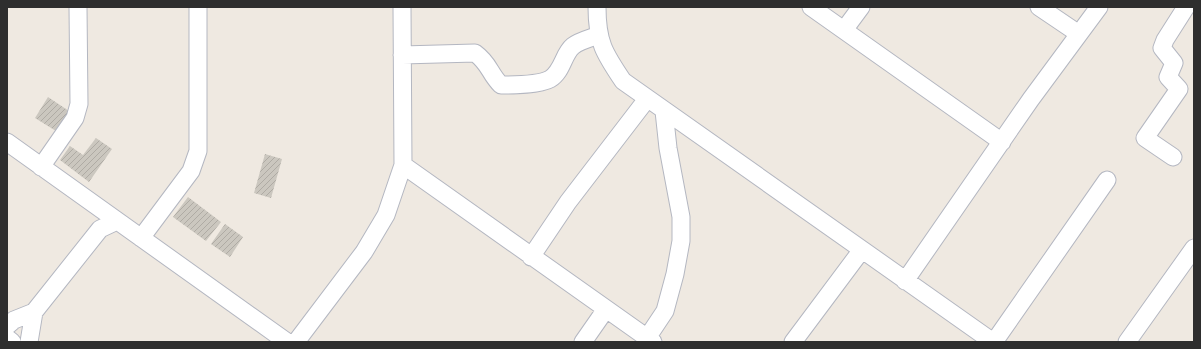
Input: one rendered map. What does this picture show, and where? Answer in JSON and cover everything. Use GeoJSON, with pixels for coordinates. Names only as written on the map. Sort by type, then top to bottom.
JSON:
{"type":"FeatureCollection","features":[{"type":"Feature","properties":{"kind":"street"},"geometry":{"type":"LineString","coordinates":[[41,166],[75,118],[79,104],[78,7]]}},
{"type":"Feature","properties":{"kind":"street"},"geometry":{"type":"LineString","coordinates":[[141,238],[191,171],[198,151],[198,7]]}},
{"type":"Feature","properties":{"kind":"street"},"geometry":{"type":"LineString","coordinates":[[296,342],[367,246],[386,215],[403,165],[402,7]]}},
{"type":"Feature","properties":{"kind":"street"},"geometry":{"type":"LineString","coordinates":[[597,7],[598,35],[609,60],[623,81],[988,340],[1107,180]]}},
{"type":"Feature","properties":{"kind":"street"},"geometry":{"type":"LineString","coordinates":[[811,7],[1002,142]]}},
{"type":"Feature","properties":{"kind":"street"},"geometry":{"type":"LineString","coordinates":[[844,30],[861,7]]}},
{"type":"Feature","properties":{"kind":"street"},"geometry":{"type":"LineString","coordinates":[[1040,7],[1079,34]]}},
{"type":"Feature","properties":{"kind":"street"},"geometry":{"type":"LineString","coordinates":[[905,281],[1099,7]]}},
{"type":"Feature","properties":{"kind":"street"},"geometry":{"type":"LineString","coordinates":[[1174,157],[1145,138],[1179,88],[1168,77],[1174,63],[1162,48],[1165,40],[1186,7],[1194,13]]}},
{"type":"Feature","properties":{"kind":"street"},"geometry":{"type":"LineString","coordinates":[[402,55],[475,53],[484,60],[493,78],[501,85],[534,83],[550,79],[564,64],[566,55],[573,46],[598,35]]}},
{"type":"Feature","properties":{"kind":"street"},"geometry":{"type":"LineString","coordinates":[[531,257],[572,196],[647,99]]}},
{"type":"Feature","properties":{"kind":"street"},"geometry":{"type":"LineString","coordinates":[[403,165],[650,340],[665,311],[675,274],[681,241],[681,217],[668,148],[664,111]]}},
{"type":"Feature","properties":{"kind":"street"},"geometry":{"type":"LineString","coordinates":[[7,142],[286,342]]}},
{"type":"Feature","properties":{"kind":"street"},"geometry":{"type":"LineString","coordinates":[[29,342],[34,312],[100,230],[117,221]]}},
{"type":"Feature","properties":{"kind":"street"},"geometry":{"type":"LineString","coordinates":[[1127,342],[1194,248]]}},
{"type":"Feature","properties":{"kind":"street"},"geometry":{"type":"LineString","coordinates":[[793,342],[861,251]]}},
{"type":"Feature","properties":{"kind":"street"},"geometry":{"type":"LineString","coordinates":[[583,342],[606,309]]}},
{"type":"Feature","properties":{"kind":"street"},"geometry":{"type":"LineString","coordinates":[[7,326],[14,320],[34,312]]}},
{"type":"Feature","properties":{"kind":"street"},"geometry":{"type":"LineString","coordinates":[[7,338],[12,342]]}},
{"type":"Feature","properties":{"kind":"building"},"geometry":{"type":"Polygon","coordinates":[[[48,97],[69,111],[56,131],[35,118],[48,97]]]}},
{"type":"Feature","properties":{"kind":"building"},"geometry":{"type":"Polygon","coordinates":[[[96,138],[112,149],[89,182],[60,160],[70,146],[83,155],[96,138]]]}},
{"type":"Feature","properties":{"kind":"building"},"geometry":{"type":"Polygon","coordinates":[[[265,154],[282,159],[271,198],[254,193],[265,154]]]}},
{"type":"Feature","properties":{"kind":"building"},"geometry":{"type":"Polygon","coordinates":[[[188,197],[221,222],[206,241],[173,217],[188,197]]]}},
{"type":"Feature","properties":{"kind":"building"},"geometry":{"type":"Polygon","coordinates":[[[225,224],[243,237],[230,257],[211,244],[225,224]]]}}]}
